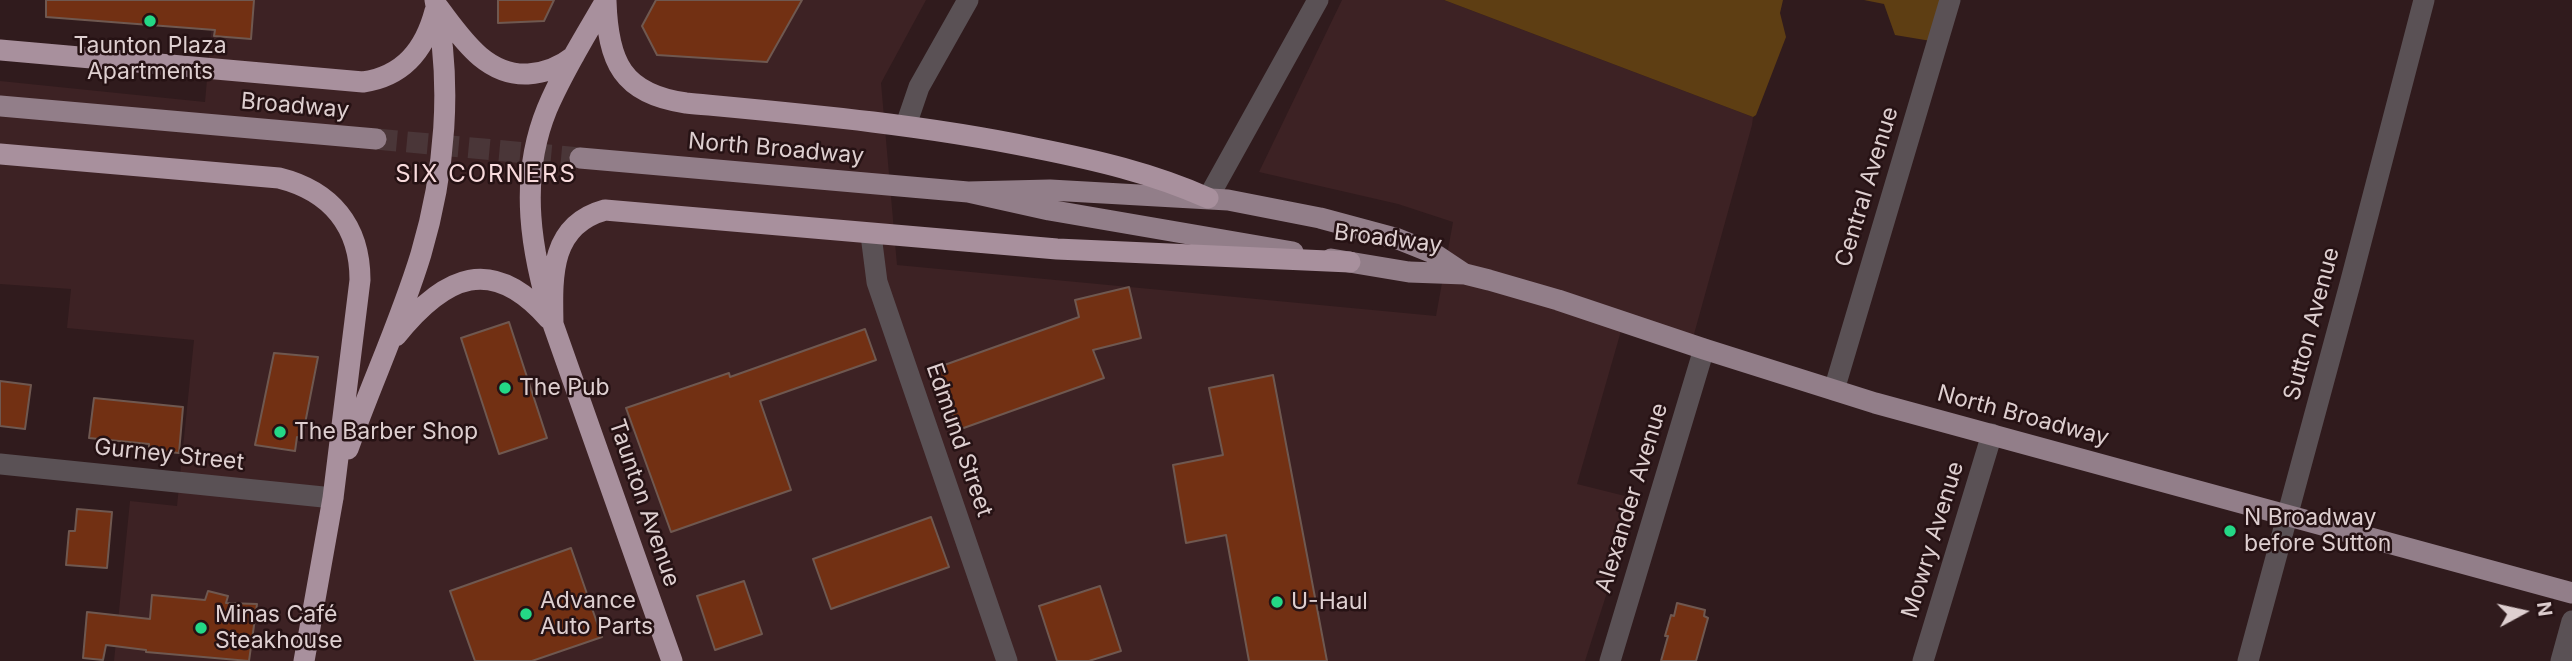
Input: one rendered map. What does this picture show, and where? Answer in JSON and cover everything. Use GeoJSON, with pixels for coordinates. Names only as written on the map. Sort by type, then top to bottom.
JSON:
{"type":"FeatureCollection","features":[{"type":"Feature","properties":{"kind":"highway"},"geometry":{"type":"LineString","coordinates":[[606,0],[608,32],[614,58],[627,79],[646,93],[686,103],[906,125],[981,136],[1108,163],[1159,178],[1208,198]]}},
{"type":"Feature","properties":{"kind":"highway","name":"Taunton Avenue"},"geometry":{"type":"LineString","coordinates":[[606,0],[574,56],[542,122],[533,157],[529,192],[534,254],[553,324],[672,661]]}},
{"type":"Feature","properties":{"kind":"highway"},"geometry":{"type":"LineString","coordinates":[[436,3],[468,45],[499,69],[523,74],[536,73],[558,67],[574,56]]}},
{"type":"Feature","properties":{"kind":"highway"},"geometry":{"type":"LineString","coordinates":[[0,50],[363,82],[387,76],[414,57],[427,34],[436,3]]}},
{"type":"Feature","properties":{"kind":"highway"},"geometry":{"type":"LineString","coordinates":[[333,498],[344,460],[421,255],[439,176],[444,84],[441,28],[436,3]]}},
{"type":"Feature","properties":{"kind":"highway"},"geometry":{"type":"LineString","coordinates":[[0,153],[267,177],[302,185],[333,206],[355,239],[360,265],[333,498],[304,661]]}},
{"type":"Feature","properties":{"kind":"highway"},"geometry":{"type":"LineString","coordinates":[[553,324],[553,282],[559,250],[573,227],[593,213],[619,209],[871,235],[1078,251],[1350,262]]}},
{"type":"Feature","properties":{"kind":"highway"},"geometry":{"type":"LineString","coordinates":[[383,355],[422,307],[435,296],[463,281],[488,279],[511,285],[553,324]]}},
{"type":"Feature","properties":{"kind":"main road","name":"Broadway"},"geometry":{"type":"LineString","coordinates":[[0,106],[376,139]]}},
{"type":"Feature","properties":{"kind":"main road","name":"North Broadway"},"geometry":{"type":"LineString","coordinates":[[580,158],[968,192]]}},
{"type":"Feature","properties":{"kind":"main road","name":"Broadway"},"geometry":{"type":"LineString","coordinates":[[968,192],[1050,190],[1208,198],[1271,207],[1377,232],[1433,253],[1465,274]]}},
{"type":"Feature","properties":{"kind":"main road","name":"Broadway"},"geometry":{"type":"LineString","coordinates":[[968,192],[1049,210],[1409,272],[1465,274]]}},
{"type":"Feature","properties":{"kind":"main road","name":"North Broadway"},"geometry":{"type":"LineString","coordinates":[[1465,274],[1547,296],[1834,390],[2572,593]]}},
{"type":"Feature","properties":{"kind":"street"},"geometry":{"type":"LineString","coordinates":[[906,125],[919,87],[968,0]]}},
{"type":"Feature","properties":{"kind":"street"},"geometry":{"type":"LineString","coordinates":[[1208,198],[1318,0]]}},
{"type":"Feature","properties":{"kind":"street","name":"Central Avenue"},"geometry":{"type":"LineString","coordinates":[[1834,390],[1950,0]]}},
{"type":"Feature","properties":{"kind":"street","name":"Sutton Avenue"},"geometry":{"type":"LineString","coordinates":[[2248,661],[2424,0]]}},
{"type":"Feature","properties":{"kind":"street","name":"Edmund Street"},"geometry":{"type":"LineString","coordinates":[[871,235],[877,282],[1007,661]]}},
{"type":"Feature","properties":{"kind":"street","name":"Alexander Avenue"},"geometry":{"type":"LineString","coordinates":[[1611,661],[1704,349]]}},
{"type":"Feature","properties":{"kind":"street","name":"Mowry Avenue"},"geometry":{"type":"LineString","coordinates":[[1923,661],[1992,434]]}},
{"type":"Feature","properties":{"kind":"street","name":"Gurney Street"},"geometry":{"type":"LineString","coordinates":[[0,464],[333,498]]}},
{"type":"Feature","properties":{"kind":"street"},"geometry":{"type":"LineString","coordinates":[[2561,661],[2572,621]]}},
{"type":"Feature","properties":{"kind":"shaded area"},"geometry":{"type":"Polygon","coordinates":[[[214,0],[926,0],[881,83],[897,265],[1436,316],[1453,222],[1398,204],[1259,172],[1342,0],[1444,0],[1753,117],[1691,345],[1623,324],[1577,484],[1637,499],[1585,661],[114,661],[130,501],[177,506],[194,340],[67,328],[71,289],[0,284],[0,81],[205,102],[214,0]]]}},
{"type":"Feature","properties":{"kind":"shaded area"},"geometry":{"type":"Polygon","coordinates":[[[1444,0],[1783,0],[1780,13],[1786,37],[1753,117],[1444,0]]]}},
{"type":"Feature","properties":{"kind":"shaded area"},"geometry":{"type":"Polygon","coordinates":[[[1864,0],[1943,0],[1931,41],[1895,35],[1884,4],[1864,0]]]}},
{"type":"Feature","properties":{"kind":"building","name":"Taunton Plaza Apartments"},"geometry":{"type":"Polygon","coordinates":[[[46,0],[254,0],[251,39],[214,36],[215,30],[46,17],[46,0]]]}},
{"type":"Feature","properties":{"kind":"building"},"geometry":{"type":"Polygon","coordinates":[[[498,0],[554,0],[544,21],[498,23],[498,0]]]}},
{"type":"Feature","properties":{"kind":"building"},"geometry":{"type":"Polygon","coordinates":[[[656,0],[802,0],[767,62],[657,55],[642,26],[656,0]]]}},
{"type":"Feature","properties":{"kind":"building"},"geometry":{"type":"Polygon","coordinates":[[[1129,287],[1141,338],[1093,350],[1104,378],[958,430],[936,368],[1079,317],[1075,300],[1129,287]]]}},
{"type":"Feature","properties":{"kind":"building"},"geometry":{"type":"Polygon","coordinates":[[[509,322],[547,438],[499,454],[461,338],[509,322]]]}},
{"type":"Feature","properties":{"kind":"building"},"geometry":{"type":"Polygon","coordinates":[[[865,329],[876,360],[760,401],[791,490],[671,532],[626,408],[729,373],[730,377],[865,329]]]}},
{"type":"Feature","properties":{"kind":"building"},"geometry":{"type":"Polygon","coordinates":[[[274,353],[318,357],[302,439],[297,437],[295,451],[255,445],[274,353]]]}},
{"type":"Feature","properties":{"kind":"building","name":"U-Haul"},"geometry":{"type":"Polygon","coordinates":[[[1273,375],[1327,661],[1249,661],[1226,535],[1186,543],[1173,465],[1223,455],[1209,388],[1273,375]]]}},
{"type":"Feature","properties":{"kind":"building"},"geometry":{"type":"Polygon","coordinates":[[[0,381],[31,385],[25,429],[0,426],[0,381]]]}},
{"type":"Feature","properties":{"kind":"building"},"geometry":{"type":"Polygon","coordinates":[[[94,398],[183,407],[179,453],[149,450],[149,444],[89,438],[94,398]]]}},
{"type":"Feature","properties":{"kind":"building"},"geometry":{"type":"Polygon","coordinates":[[[77,509],[112,512],[107,568],[66,565],[69,531],[75,531],[77,509]]]}},
{"type":"Feature","properties":{"kind":"building"},"geometry":{"type":"Polygon","coordinates":[[[931,517],[949,567],[831,609],[813,559],[931,517]]]}},
{"type":"Feature","properties":{"kind":"building","name":"Advance Auto Parts"},"geometry":{"type":"Polygon","coordinates":[[[571,548],[602,637],[532,661],[475,661],[450,591],[571,548]]]}},
{"type":"Feature","properties":{"kind":"building"},"geometry":{"type":"Polygon","coordinates":[[[744,581],[762,634],[715,650],[697,596],[744,581]]]}},
{"type":"Feature","properties":{"kind":"building"},"geometry":{"type":"Polygon","coordinates":[[[1100,586],[1121,651],[1089,661],[1057,661],[1039,606],[1100,586]]]}},
{"type":"Feature","properties":{"kind":"building","name":"Minas Café Steakhouse"},"geometry":{"type":"Polygon","coordinates":[[[208,591],[228,596],[226,603],[257,604],[249,661],[146,652],[106,645],[103,660],[83,658],[87,612],[150,619],[152,595],[205,600],[208,591]]]}},
{"type":"Feature","properties":{"kind":"building"},"geometry":{"type":"Polygon","coordinates":[[[1677,603],[1705,610],[1704,616],[1708,618],[1696,661],[1661,661],[1668,636],[1665,636],[1677,603]]]}},
{"type":"Feature","properties":{"kind":"tunnel"},"geometry":{"type":"LineString","coordinates":[[376,139],[580,158]]}},
{"type":"Feature","properties":{"kind":"place","name":"Taunton Plaza Apartments"},"geometry":{"type":"Point","coordinates":[150,21]}},
{"type":"Feature","properties":{"kind":"place","name":"The Pub"},"geometry":{"type":"Point","coordinates":[505,388]}},
{"type":"Feature","properties":{"kind":"place","name":"The Barber Shop"},"geometry":{"type":"Point","coordinates":[280,432]}},
{"type":"Feature","properties":{"kind":"place","name":"N Broadway before Sutton"},"geometry":{"type":"Point","coordinates":[2230,531]}},
{"type":"Feature","properties":{"kind":"place","name":"U-Haul"},"geometry":{"type":"Point","coordinates":[1277,602]}},
{"type":"Feature","properties":{"kind":"place","name":"Advance Auto Parts"},"geometry":{"type":"Point","coordinates":[526,614]}},
{"type":"Feature","properties":{"kind":"place","name":"Minas Café Steakhouse"},"geometry":{"type":"Point","coordinates":[201,628]}},
{"type":"Feature","properties":{"kind":"district","name":"SIX CORNERS"},"geometry":{"type":"Point","coordinates":[486,175]}}]}
